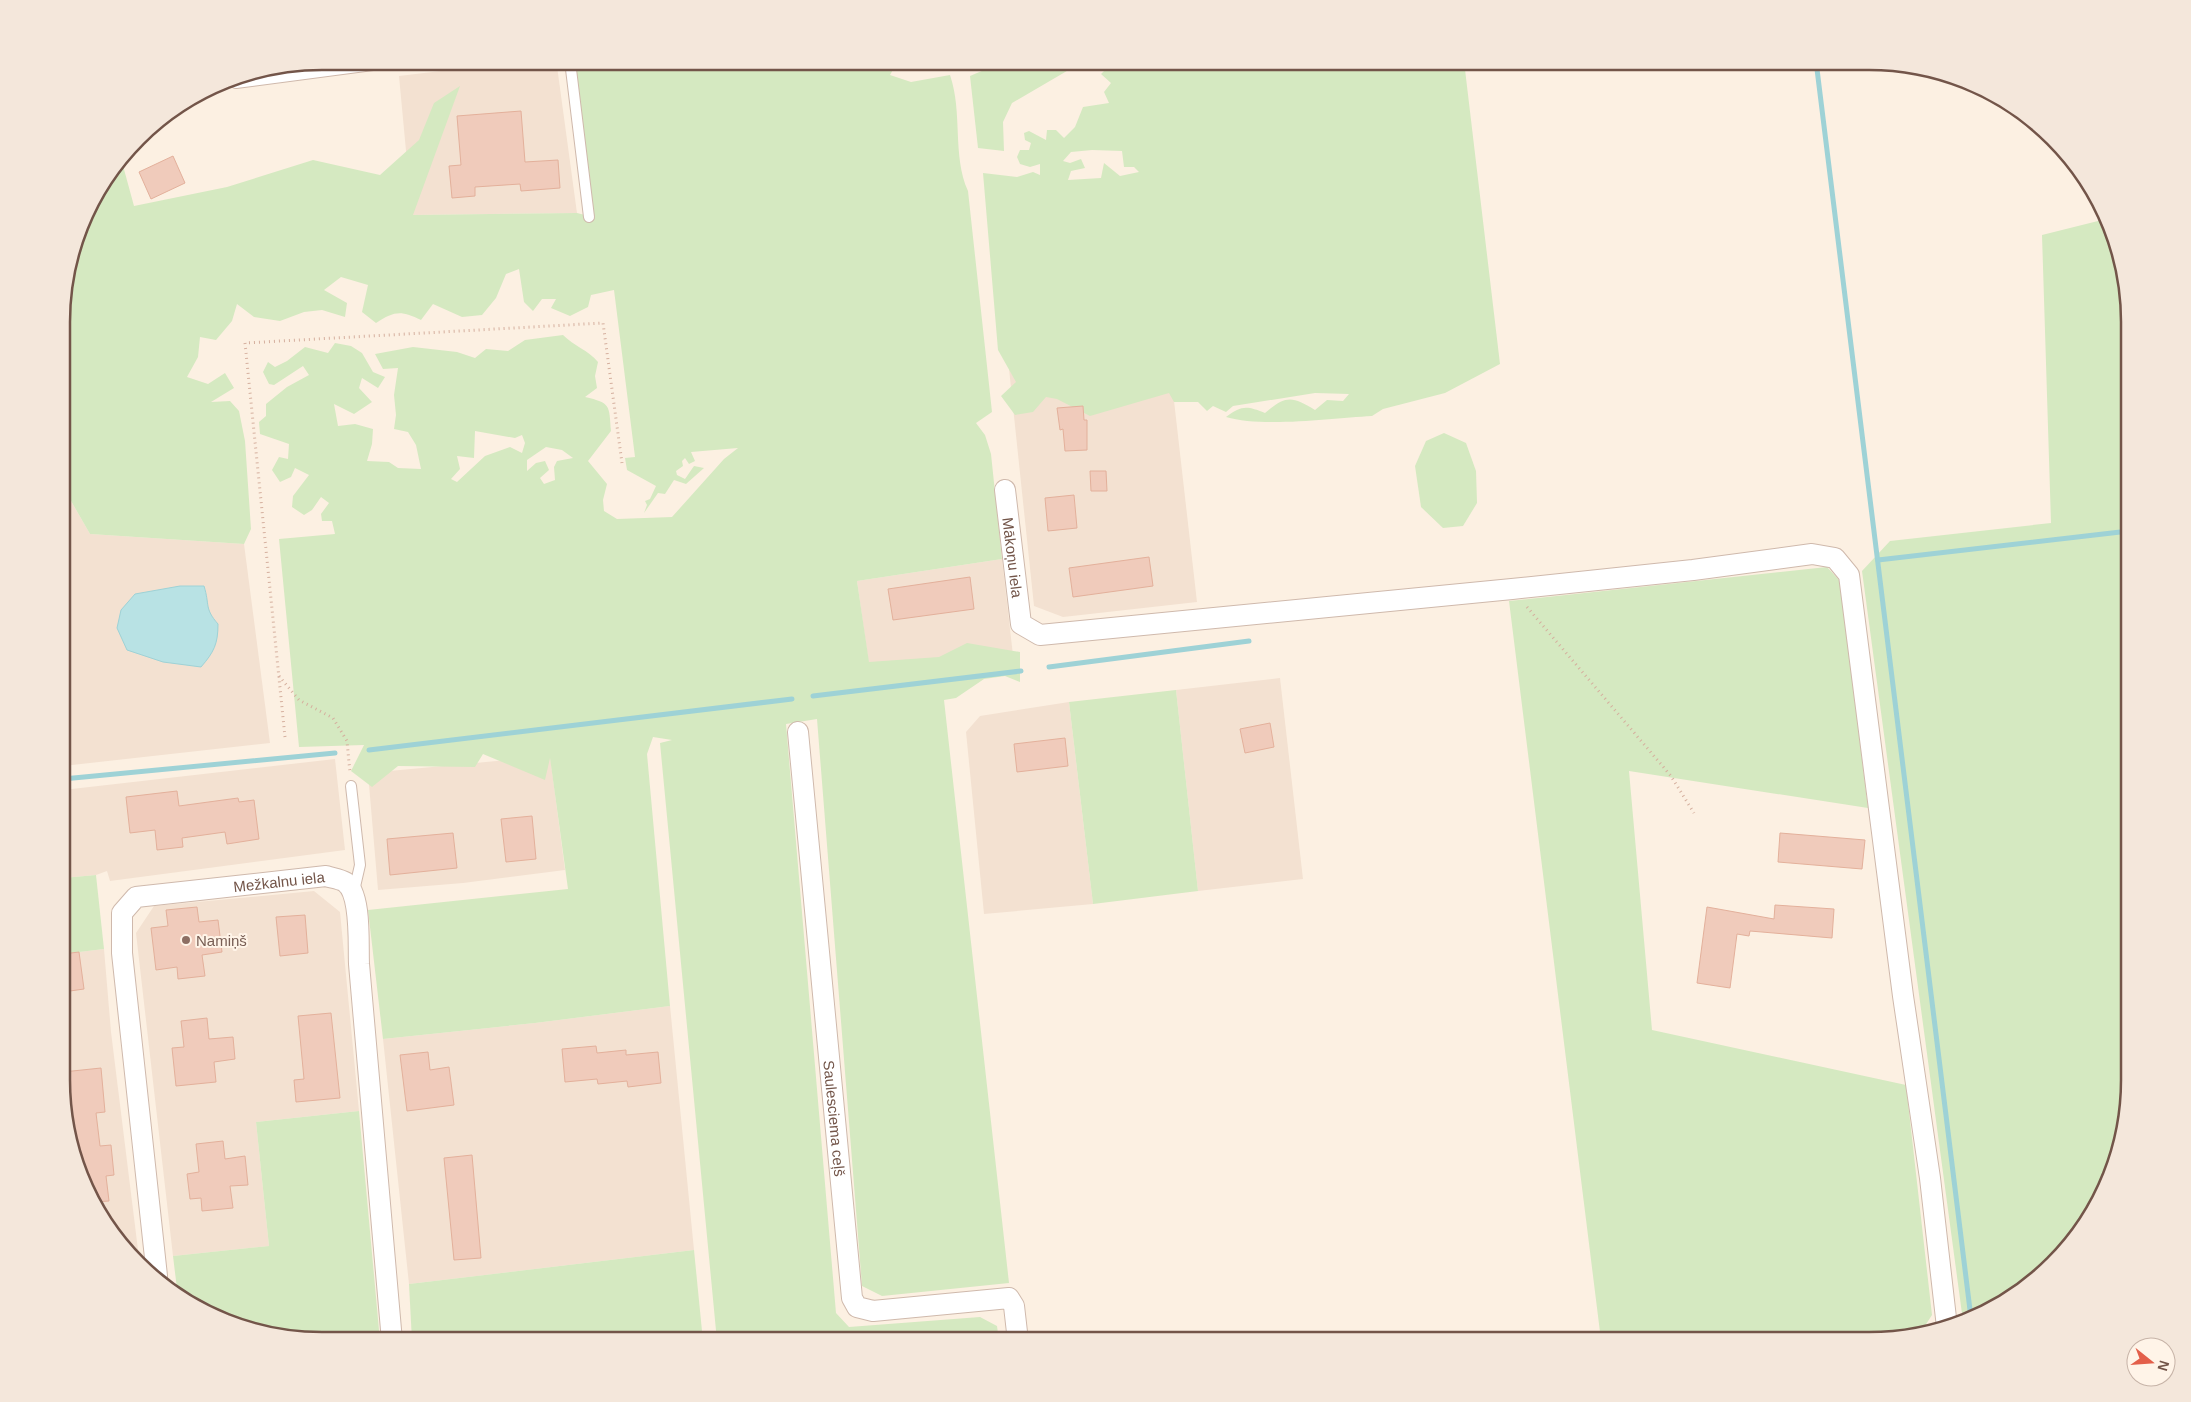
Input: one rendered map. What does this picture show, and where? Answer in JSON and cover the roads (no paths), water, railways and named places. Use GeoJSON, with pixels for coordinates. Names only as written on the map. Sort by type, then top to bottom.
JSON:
{"type":"FeatureCollection","features":[{"type":"Feature","properties":{"kind":"street","name":"Mākoņu iela"},"geometry":{"type":"LineString","coordinates":[[1005,490],[1021,624],[1040,635],[1512,589],[1693,570],[1812,554],[1834,558],[1849,575],[1903,996],[1930,1178],[1946,1320]]}},
{"type":"Feature","properties":{"kind":"street","name":"Saulesciema ceļš"},"geometry":{"type":"LineString","coordinates":[[798,732],[852,1298],[857,1307],[873,1311],[1009,1298],[1014,1306],[1017,1332]]}},
{"type":"Feature","properties":{"kind":"street","name":"Mežkalnu iela"},"geometry":{"type":"LineString","coordinates":[[156,1269],[122,953],[122,913],[136,897],[326,876],[345,882],[353,892]]}},
{"type":"Feature","properties":{"kind":"street"},"geometry":{"type":"LineString","coordinates":[[353,892],[356,904],[359,964],[391,1332]]}},
{"type":"Feature","properties":{"kind":"lane"},"geometry":{"type":"LineString","coordinates":[[247,82],[335,70]]}},
{"type":"Feature","properties":{"kind":"lane"},"geometry":{"type":"LineString","coordinates":[[571,70],[589,216]]}},
{"type":"Feature","properties":{"kind":"lane"},"geometry":{"type":"LineString","coordinates":[[351,786],[360,865],[353,892]]}},
{"type":"Feature","properties":{"kind":"water"},"geometry":{"type":"Polygon","coordinates":[[[180,586],[204,586],[209,610],[218,624],[214,647],[201,667],[163,662],[127,650],[117,628],[121,610],[135,594],[180,586]]]}},
{"type":"Feature","properties":{"kind":"waterway"},"geometry":{"type":"LineString","coordinates":[[1817,70],[1970,1311]]}},
{"type":"Feature","properties":{"kind":"waterway"},"geometry":{"type":"LineString","coordinates":[[1878,560],[2121,532]]}},
{"type":"Feature","properties":{"kind":"waterway"},"geometry":{"type":"LineString","coordinates":[[1049,667],[1249,641]]}},
{"type":"Feature","properties":{"kind":"waterway"},"geometry":{"type":"LineString","coordinates":[[813,696],[1021,671]]}},
{"type":"Feature","properties":{"kind":"waterway"},"geometry":{"type":"LineString","coordinates":[[369,750],[792,699]]}},
{"type":"Feature","properties":{"kind":"waterway"},"geometry":{"type":"LineString","coordinates":[[70,778],[335,753]]}},
{"type":"Feature","properties":{"kind":"place","name":"Namiņš"},"geometry":{"type":"Point","coordinates":[186,940]}}]}
